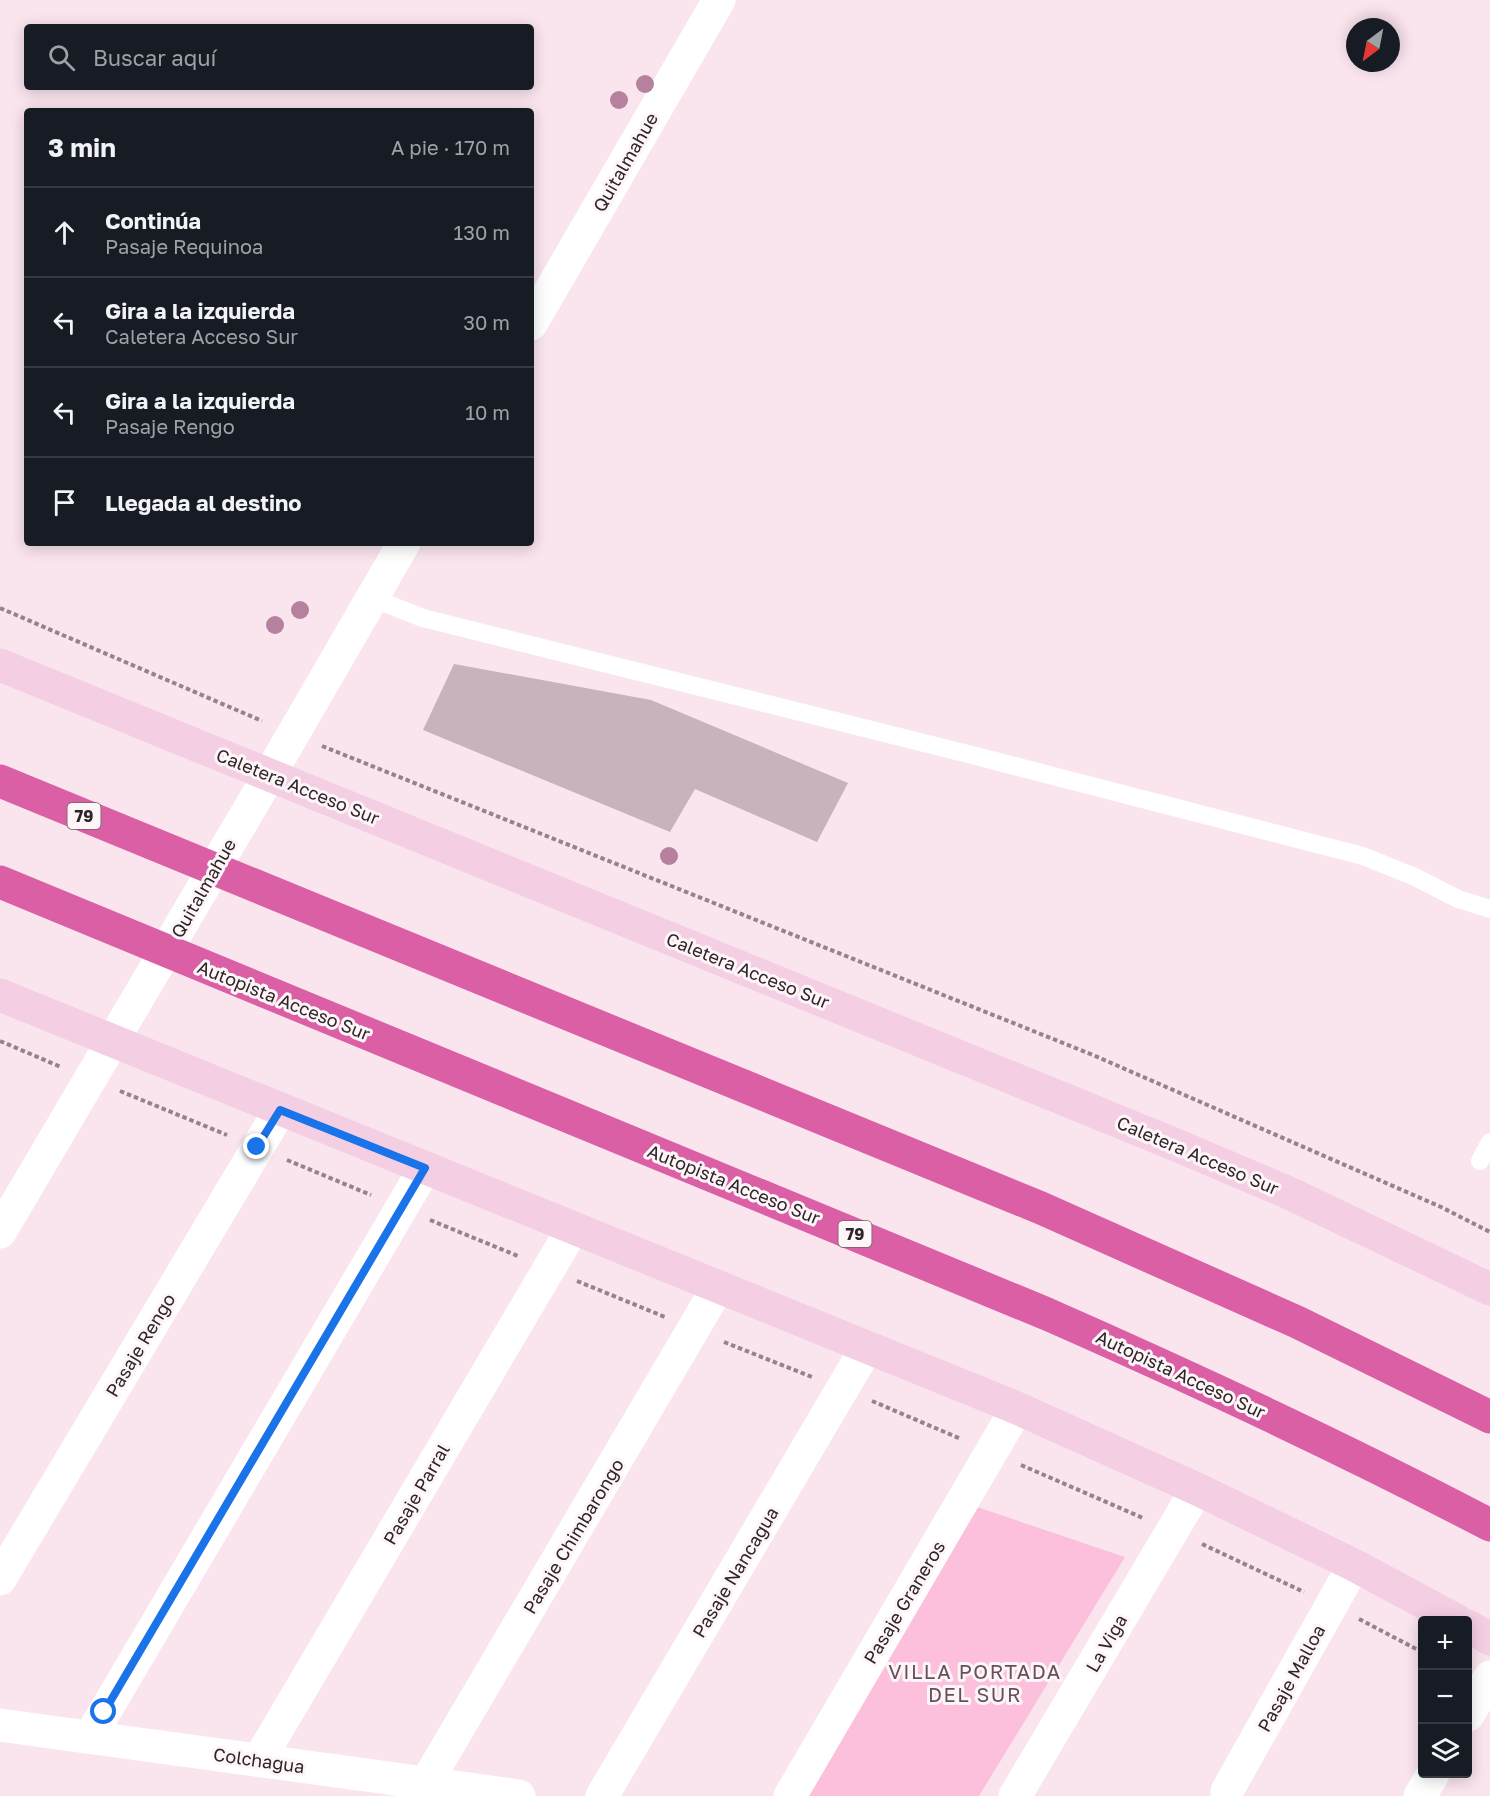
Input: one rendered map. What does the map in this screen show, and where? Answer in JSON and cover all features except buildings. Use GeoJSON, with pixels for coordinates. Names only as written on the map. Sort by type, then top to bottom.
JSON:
{"type":"FeatureCollection","features":[{"type":"Feature","properties":{"kind":"highway","name":"79"},"geometry":{"type":"LineString","coordinates":[[0,781],[1041,1208],[1297,1322],[1490,1417]]}},
{"type":"Feature","properties":{"kind":"highway","name":"Autopista Acceso Sur"},"geometry":{"type":"LineString","coordinates":[[0,882],[1047,1314],[1321,1439],[1490,1525]]}},
{"type":"Feature","properties":{"kind":"main road","name":"Caletera Acceso Sur"},"geometry":{"type":"LineString","coordinates":[[0,665],[1176,1145],[1289,1193],[1490,1289]]}},
{"type":"Feature","properties":{"kind":"main road"},"geometry":{"type":"LineString","coordinates":[[0,995],[1017,1408],[1197,1489],[1354,1565],[1449,1616]]}},
{"type":"Feature","properties":{"kind":"main road"},"geometry":{"type":"LineString","coordinates":[[1472,1629],[1490,1639]]}},
{"type":"Feature","properties":{"kind":"street","name":"Quitalmahue"},"geometry":{"type":"LineString","coordinates":[[534,319],[719,0]]}},
{"type":"Feature","properties":{"kind":"street","name":"Quitalmahue"},"geometry":{"type":"LineString","coordinates":[[0,1232],[402,546]]}},
{"type":"Feature","properties":{"kind":"street","name":"Pasaje Rengo"},"geometry":{"type":"LineString","coordinates":[[0,1579],[280,1110]]}},
{"type":"Feature","properties":{"kind":"street"},"geometry":{"type":"LineString","coordinates":[[90,1737],[425,1168]]}},
{"type":"Feature","properties":{"kind":"street","name":"Pasaje Parral"},"geometry":{"type":"LineString","coordinates":[[260,1760],[573,1228]]}},
{"type":"Feature","properties":{"kind":"street","name":"Pasaje Chimbarongo"},"geometry":{"type":"LineString","coordinates":[[426,1783],[718,1287]]}},
{"type":"Feature","properties":{"kind":"street","name":"Pasaje Nancagua"},"geometry":{"type":"LineString","coordinates":[[602,1796],[867,1347]]}},
{"type":"Feature","properties":{"kind":"street","name":"Pasaje Graneros"},"geometry":{"type":"LineString","coordinates":[[790,1796],[1017,1408]]}},
{"type":"Feature","properties":{"kind":"street","name":"La Viga"},"geometry":{"type":"LineString","coordinates":[[1016,1796],[1197,1489]]}},
{"type":"Feature","properties":{"kind":"street","name":"Pasaje Malloa"},"geometry":{"type":"LineString","coordinates":[[1227,1791],[1354,1565]]}},
{"type":"Feature","properties":{"kind":"street"},"geometry":{"type":"LineString","coordinates":[[1472,1707],[1490,1677]]}},
{"type":"Feature","properties":{"kind":"street","name":"Colchagua"},"geometry":{"type":"LineString","coordinates":[[0,1725],[519,1796]]}},
{"type":"Feature","properties":{"kind":"street"},"geometry":{"type":"LineString","coordinates":[[1420,1796],[1430,1778]]}},
{"type":"Feature","properties":{"kind":"lane"},"geometry":{"type":"LineString","coordinates":[[372,598],[423,618],[976,756],[1363,856],[1415,877],[1458,899],[1490,909]]}},
{"type":"Feature","properties":{"kind":"lane"},"geometry":{"type":"LineString","coordinates":[[1480,1161],[1490,1142]]}},
{"type":"Feature","properties":{"kind":"path"},"geometry":{"type":"LineString","coordinates":[[0,608],[293,735],[1093,1055],[1441,1207],[1490,1232]]}},
{"type":"Feature","properties":{"kind":"shaded area"},"geometry":{"type":"Polygon","coordinates":[[[977,1507],[1125,1557],[979,1796],[808,1796],[977,1507]]]}},
{"type":"Feature","properties":{"kind":"district","name":"VILLA PORTADA DEL SUR"},"geometry":{"type":"Point","coordinates":[975,1682]}},
{"type":"Feature","properties":{"kind":"route"},"geometry":{"type":"LineString","coordinates":[[104,1712],[425,1168],[280,1110],[257,1147]]}}]}
